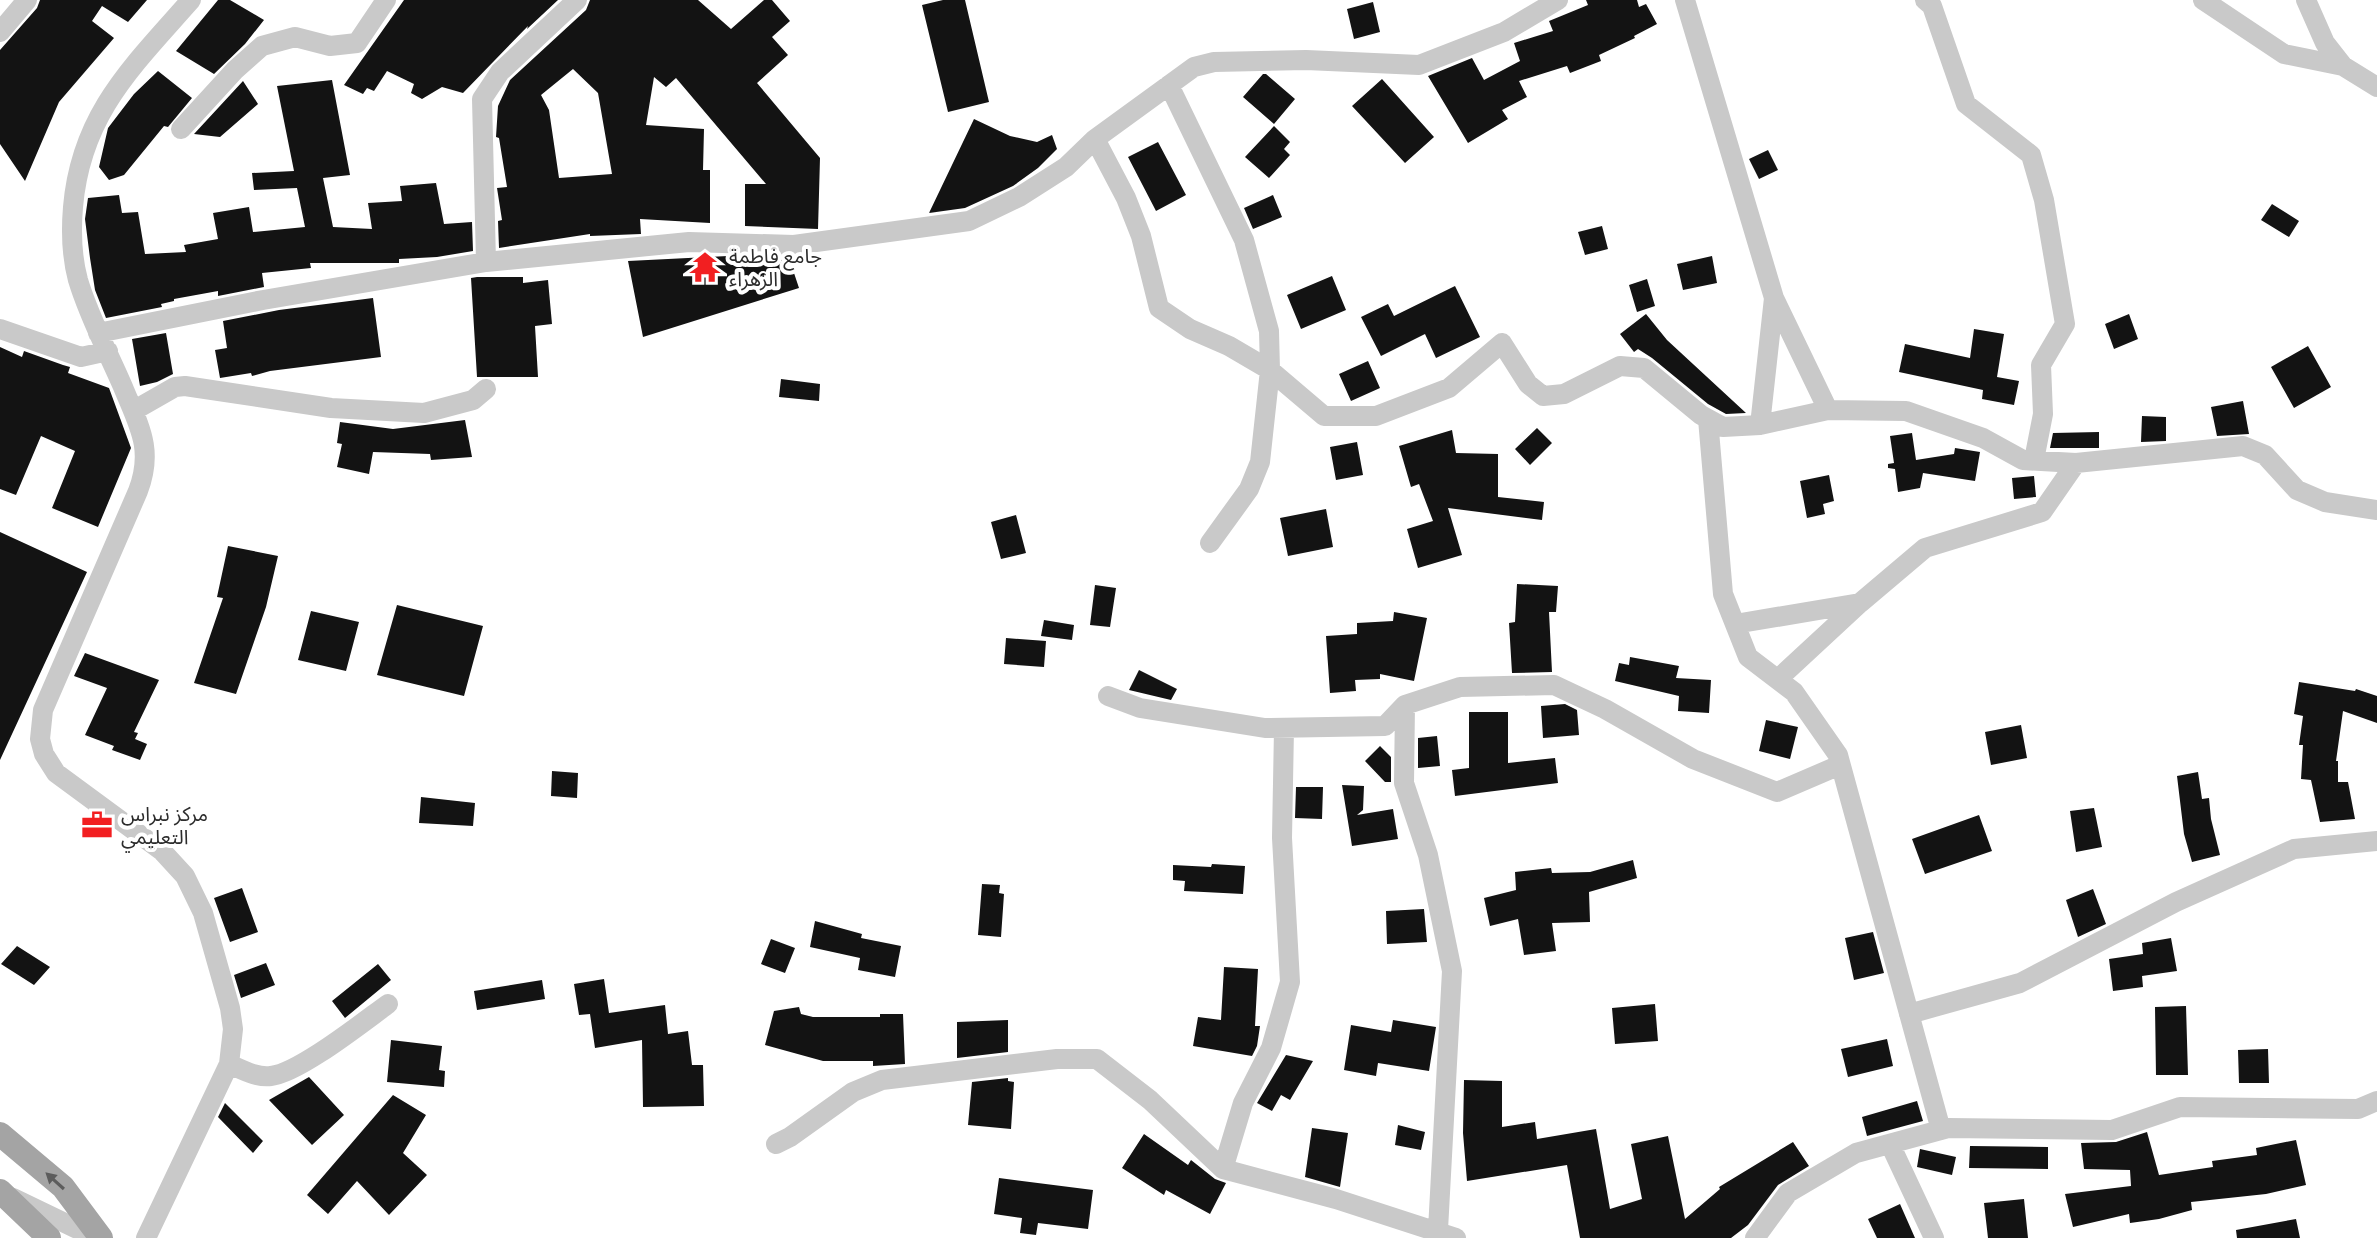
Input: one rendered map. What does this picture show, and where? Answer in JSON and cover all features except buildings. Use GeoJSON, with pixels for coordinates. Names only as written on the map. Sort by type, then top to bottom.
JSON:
{"type":"FeatureCollection","features":[{"type":"Feature","properties":{"kind":"main road"},"geometry":{"type":"LineString","coordinates":[[0,1134],[63,1187],[99,1238]]}},
{"type":"Feature","properties":{"kind":"main road"},"geometry":{"type":"LineString","coordinates":[[1,1192],[49,1238]]}},
{"type":"Feature","properties":{"kind":"street"},"geometry":{"type":"LineString","coordinates":[[1,28],[27,0]]}},
{"type":"Feature","properties":{"kind":"street"},"geometry":{"type":"LineString","coordinates":[[146,1238],[229,1064],[233,1029],[230,1008],[203,913],[185,876],[162,851],[61,778],[47,761],[40,739],[43,710],[144,474],[145,444],[78,278],[72,228],[76,182],[90,132],[121,80],[191,0]]}},
{"type":"Feature","properties":{"kind":"street"},"geometry":{"type":"LineString","coordinates":[[181,129],[235,70],[262,46],[295,37],[330,46],[357,43],[386,0]]}},
{"type":"Feature","properties":{"kind":"street"},"geometry":{"type":"LineString","coordinates":[[486,262],[482,99],[500,72],[577,0]]}},
{"type":"Feature","properties":{"kind":"street"},"geometry":{"type":"LineString","coordinates":[[98,333],[263,300],[486,262],[689,242],[794,245],[969,221],[1019,197],[1066,167],[1095,139],[1194,67],[1214,62],[1306,60],[1419,65],[1504,32],[1558,0]]}},
{"type":"Feature","properties":{"kind":"street"},"geometry":{"type":"LineString","coordinates":[[1685,0],[1774,298],[1828,410]]}},
{"type":"Feature","properties":{"kind":"street"},"geometry":{"type":"LineString","coordinates":[[1925,0],[1932,6],[1966,104],[2031,155],[2044,200],[2065,324],[2041,365],[2043,414],[2034,460]]}},
{"type":"Feature","properties":{"kind":"street"},"geometry":{"type":"LineString","coordinates":[[2203,0],[2284,54],[2343,66],[2377,87]]}},
{"type":"Feature","properties":{"kind":"street"},"geometry":{"type":"LineString","coordinates":[[2306,0],[2325,43],[2343,66]]}},
{"type":"Feature","properties":{"kind":"street"},"geometry":{"type":"LineString","coordinates":[[1169,85],[1244,240],[1269,331],[1270,370],[1260,462],[1249,489],[1210,543]]}},
{"type":"Feature","properties":{"kind":"street"},"geometry":{"type":"LineString","coordinates":[[1095,139],[1126,198],[1141,236],[1159,308],[1190,329],[1229,346],[1270,370],[1324,416],[1376,416],[1449,388],[1502,343],[1528,384],[1543,396],[1564,394],[1620,366],[1644,368],[1708,419],[1723,427],[1760,425],[1828,410],[1906,411],[1983,438],[2023,460],[2076,463],[2243,446],[2265,455],[2297,490],[2325,502],[2377,510]]}},
{"type":"Feature","properties":{"kind":"street"},"geometry":{"type":"LineString","coordinates":[[1760,425],[1774,298]]}},
{"type":"Feature","properties":{"kind":"street"},"geometry":{"type":"LineString","coordinates":[[0,329],[81,357],[108,351]]}},
{"type":"Feature","properties":{"kind":"street"},"geometry":{"type":"LineString","coordinates":[[133,411],[175,387],[185,386],[331,408],[424,413],[473,400],[486,389]]}},
{"type":"Feature","properties":{"kind":"street"},"geometry":{"type":"LineString","coordinates":[[1708,419],[1723,594],[1748,657],[1794,692],[1838,755],[1941,1130]]}},
{"type":"Feature","properties":{"kind":"street"},"geometry":{"type":"LineString","coordinates":[[1778,679],[1925,548],[2042,512],[2076,463]]}},
{"type":"Feature","properties":{"kind":"street"},"geometry":{"type":"LineString","coordinates":[[1735,624],[1860,603]]}},
{"type":"Feature","properties":{"kind":"street"},"geometry":{"type":"LineString","coordinates":[[1108,696],[1140,708],[1265,728],[1385,726],[1405,705],[1460,687],[1554,685],[1605,709],[1693,759],[1777,792],[1840,765]]}},
{"type":"Feature","properties":{"kind":"street"},"geometry":{"type":"LineString","coordinates":[[776,1144],[839,1100],[882,1080],[1057,1059],[1097,1059],[1150,1100],[1223,1169],[1447,1234],[1452,971],[1428,855],[1404,783],[1405,705]]}},
{"type":"Feature","properties":{"kind":"street"},"geometry":{"type":"LineString","coordinates":[[1223,1169],[1243,1103],[1271,1048],[1290,982],[1282,838],[1284,728]]}},
{"type":"Feature","properties":{"kind":"street"},"geometry":{"type":"LineString","coordinates":[[1909,1014],[2020,983],[2176,902],[2294,849],[2377,841]]}},
{"type":"Feature","properties":{"kind":"street"},"geometry":{"type":"LineString","coordinates":[[229,1064],[257,1075],[282,1073],[329,1046],[388,1004]]}},
{"type":"Feature","properties":{"kind":"street"},"geometry":{"type":"LineString","coordinates":[[1755,1238],[1788,1193],[1856,1153],[1941,1130],[2112,1130],[2180,1107],[2358,1109],[2377,1101]]}},
{"type":"Feature","properties":{"kind":"street"},"geometry":{"type":"LineString","coordinates":[[1890,1144],[1934,1238]]}},
{"type":"Feature","properties":{"kind":"street"},"geometry":{"type":"LineString","coordinates":[[1,1192],[99,1238]]}},
{"type":"Feature","properties":{"kind":"place","name":"جامع فاطمة الزهراء"},"geometry":{"type":"Point","coordinates":[705,267]}},
{"type":"Feature","properties":{"kind":"place","name":"مركز نبراس التعليمي"},"geometry":{"type":"Point","coordinates":[97,825]}}]}
